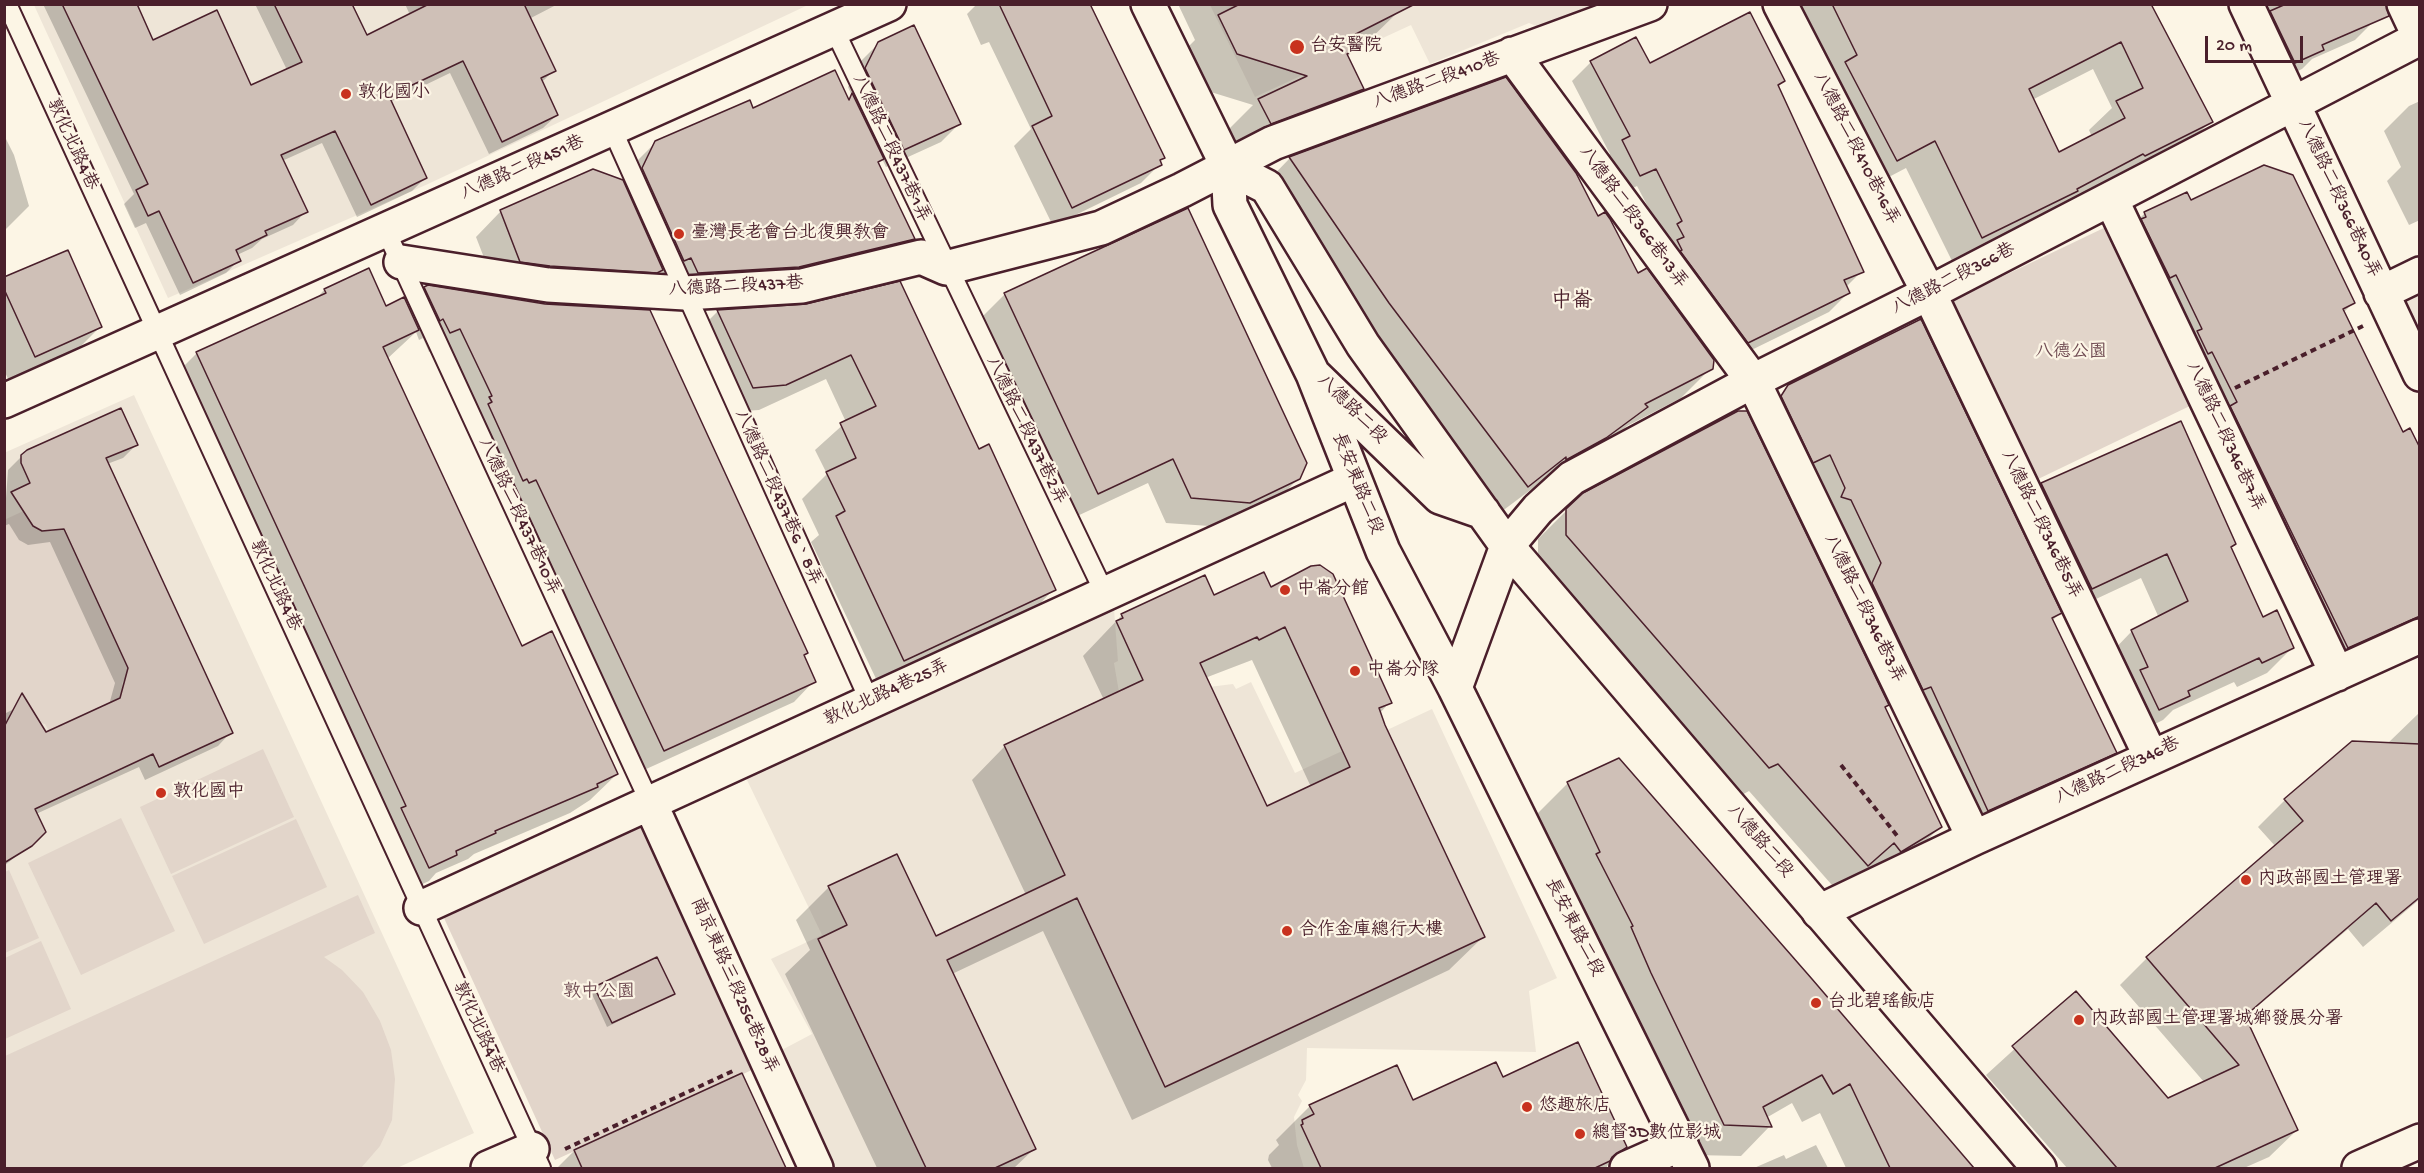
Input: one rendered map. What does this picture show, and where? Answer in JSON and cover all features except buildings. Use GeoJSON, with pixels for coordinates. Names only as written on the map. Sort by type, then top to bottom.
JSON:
{"type":"FeatureCollection","features":[{"type":"Feature","properties":{"kind":"street","name":"八德路二段451巷"},"geometry":{"type":"LineString","coordinates":[[4,401],[889,4]]}},
{"type":"Feature","properties":{"kind":"street","name":"八德路二段"},"geometry":{"type":"LineString","coordinates":[[1148,4],[1228,167],[1230,206],[1313,374],[1440,496],[1483,512]]}},
{"type":"Feature","properties":{"kind":"street","name":"八德路二段410巷"},"geometry":{"type":"LineString","coordinates":[[1228,167],[1273,143],[1650,4]]}},
{"type":"Feature","properties":{"kind":"street","name":"八德路二段410巷16弄"},"geometry":{"type":"LineString","coordinates":[[1780,4],[1929,293]]}},
{"type":"Feature","properties":{"kind":"street","name":"八德路二段366巷40弄"},"geometry":{"type":"LineString","coordinates":[[2246,4],[2420,374]]}},
{"type":"Feature","properties":{"kind":"street"},"geometry":{"type":"LineString","coordinates":[[2404,4],[2420,38]]}},
{"type":"Feature","properties":{"kind":"street","name":"八德路二段366巷"},"geometry":{"type":"LineString","coordinates":[[1507,546],[1538,509],[1572,478],[1753,381],[1929,293],[2420,38]]}},
{"type":"Feature","properties":{"kind":"street","name":"八德路二段366巷13弄"},"geometry":{"type":"LineString","coordinates":[[1512,54],[1753,381]]}},
{"type":"Feature","properties":{"kind":"street","name":"八德路二段"},"geometry":{"type":"LineString","coordinates":[[1228,167],[1266,187],[1363,345],[1507,546],[2039,1168]]}},
{"type":"Feature","properties":{"kind":"street"},"geometry":{"type":"LineString","coordinates":[[946,268],[1101,228],[1228,167]]}},
{"type":"Feature","properties":{"kind":"street","name":"八德路二段346巷7弄"},"geometry":{"type":"LineString","coordinates":[[2111,199],[2337,674]]}},
{"type":"Feature","properties":{"kind":"street","name":"八德路二段437巷"},"geometry":{"type":"LineString","coordinates":[[401,262],[549,285],[685,293],[802,286],[921,257],[946,268]]}},
{"type":"Feature","properties":{"kind":"street"},"geometry":{"type":"LineString","coordinates":[[2386,303],[2420,274]]}},
{"type":"Feature","properties":{"kind":"street","name":"八德路二段346巷5弄"},"geometry":{"type":"LineString","coordinates":[[1929,293],[2151,757]]}},
{"type":"Feature","properties":{"kind":"street","name":"長安東路二段"},"geometry":{"type":"LineString","coordinates":[[1313,374],[1353,480],[1388,561],[1455,688],[1686,1156]]}},
{"type":"Feature","properties":{"kind":"street","name":"八德路二段346巷3弄"},"geometry":{"type":"LineString","coordinates":[[1753,381],[1974,838]]}},
{"type":"Feature","properties":{"kind":"street","name":"敦化北路4巷25弄"},"geometry":{"type":"LineString","coordinates":[[422,908],[1353,480]]}},
{"type":"Feature","properties":{"kind":"street"},"geometry":{"type":"LineString","coordinates":[[1455,688],[1507,546]]}},
{"type":"Feature","properties":{"kind":"street","name":"八德路二段346巷"},"geometry":{"type":"LineString","coordinates":[[1819,912],[1974,838],[2420,636]]}},
{"type":"Feature","properties":{"kind":"street","name":"南京東路三段256巷28弄"},"geometry":{"type":"LineString","coordinates":[[650,803],[816,1168]]}},
{"type":"Feature","properties":{"kind":"street"},"geometry":{"type":"LineString","coordinates":[[2359,1168],[2420,1141]]}},
{"type":"Feature","properties":{"kind":"street"},"geometry":{"type":"LineString","coordinates":[[1627,1168],[1686,1156]]}},
{"type":"Feature","properties":{"kind":"street"},"geometry":{"type":"LineString","coordinates":[[488,1168],[536,1159]]}},
{"type":"Feature","properties":{"kind":"lane","name":"敦化北路4巷"},"geometry":{"type":"LineString","coordinates":[[7,4],[536,1159]]}},
{"type":"Feature","properties":{"kind":"lane","name":"八德路二段437巷1弄"},"geometry":{"type":"LineString","coordinates":[[834,29],[946,268]]}},
{"type":"Feature","properties":{"kind":"lane","name":"八德路二段437巷6、8弄"},"geometry":{"type":"LineString","coordinates":[[612,129],[870,702]]}},
{"type":"Feature","properties":{"kind":"lane","name":"八德路二段437巷10弄"},"geometry":{"type":"LineString","coordinates":[[386,231],[650,803]]}},
{"type":"Feature","properties":{"kind":"lane","name":"八德路二段437巷2弄"},"geometry":{"type":"LineString","coordinates":[[946,268],[1104,594]]}},
{"type":"Feature","properties":{"kind":"path"},"geometry":{"type":"LineString","coordinates":[[2207,402],[2386,303]]}},
{"type":"Feature","properties":{"kind":"path"},"geometry":{"type":"LineString","coordinates":[[1841,765],[1919,864]]}},
{"type":"Feature","properties":{"kind":"path"},"geometry":{"type":"LineString","coordinates":[[536,1159],[562,1150],[765,1056]]}},
{"type":"Feature","properties":{"kind":"shaded area","name":"敦化國小"},"geometry":{"type":"Polygon","coordinates":[[[34,5],[808,5],[428,184],[168,298],[34,5]]]}},
{"type":"Feature","properties":{"kind":"shaded area","name":"台安醫院"},"geometry":{"type":"Polygon","coordinates":[[[1210,5],[1611,5],[1548,31],[1529,23],[1430,64],[1411,25],[1255,97],[1210,5]]]}},
{"type":"Feature","properties":{"kind":"shaded area"},"geometry":{"type":"Polygon","coordinates":[[[2419,289],[2419,337],[2401,298],[2419,289]]]}},
{"type":"Feature","properties":{"kind":"shaded area","name":"敦化國中"},"geometry":{"type":"Polygon","coordinates":[[[134,395],[474,1133],[397,1168],[5,1168],[4,453],[134,395]]]}},
{"type":"Feature","properties":{"kind":"shaded area"},"geometry":{"type":"Polygon","coordinates":[[[1114,609],[1118,661],[1114,663],[1120,698],[1233,684],[1236,689],[1251,682],[1295,773],[1432,709],[1557,978],[1529,991],[1536,1052],[1307,1048],[1306,1080],[1298,1095],[1302,1101],[1294,1117],[1297,1145],[1304,1168],[831,1168],[778,1052],[812,1034],[771,959],[822,935],[746,778],[1114,609]]]}},
{"type":"Feature","properties":{"kind":"green space","name":"八德公園"},"geometry":{"type":"Polygon","coordinates":[[[2108,226],[2194,404],[2034,481],[1949,302],[2108,226]]]}},
{"type":"Feature","properties":{"kind":"green space"},"geometry":{"type":"Polygon","coordinates":[[[30,508],[29,518],[38,529],[52,531],[61,524],[131,676],[122,682],[122,689],[127,694],[49,731],[45,724],[33,721],[34,712],[28,705],[5,732],[4,520],[30,508]]]}},
{"type":"Feature","properties":{"kind":"green space"},"geometry":{"type":"Polygon","coordinates":[[[263,749],[294,817],[171,874],[140,807],[263,749]]]}},
{"type":"Feature","properties":{"kind":"green space"},"geometry":{"type":"Polygon","coordinates":[[[121,818],[175,931],[81,975],[28,863],[121,818]]]}},
{"type":"Feature","properties":{"kind":"green space"},"geometry":{"type":"Polygon","coordinates":[[[296,819],[327,887],[204,944],[172,876],[296,819]]]}},
{"type":"Feature","properties":{"kind":"green space","name":"敦中公園"},"geometry":{"type":"Polygon","coordinates":[[[643,826],[754,1069],[555,1160],[444,918],[643,826]]]}},
{"type":"Feature","properties":{"kind":"green space"},"geometry":{"type":"Polygon","coordinates":[[[9,870],[39,938],[5,953],[5,872],[9,870]]]}},
{"type":"Feature","properties":{"kind":"green space"},"geometry":{"type":"Polygon","coordinates":[[[358,895],[375,933],[324,957],[342,970],[363,992],[380,1021],[391,1050],[395,1079],[392,1120],[380,1146],[361,1168],[5,1168],[5,1056],[358,895]]]}},
{"type":"Feature","properties":{"kind":"green space"},"geometry":{"type":"Polygon","coordinates":[[[41,941],[71,1009],[5,1039],[5,958],[41,941]]]}},
{"type":"Feature","properties":{"kind":"place","name":"台安醫院"},"geometry":{"type":"Point","coordinates":[1297,47]}},
{"type":"Feature","properties":{"kind":"place","name":"敦化國小"},"geometry":{"type":"Point","coordinates":[346,94]}},
{"type":"Feature","properties":{"kind":"place","name":"臺灣長老會台北復興教會"},"geometry":{"type":"Point","coordinates":[679,234]}},
{"type":"Feature","properties":{"kind":"place","name":"中崙分館"},"geometry":{"type":"Point","coordinates":[1285,590]}},
{"type":"Feature","properties":{"kind":"place","name":"中崙分隊"},"geometry":{"type":"Point","coordinates":[1355,671]}},
{"type":"Feature","properties":{"kind":"place","name":"敦化國中"},"geometry":{"type":"Point","coordinates":[161,793]}},
{"type":"Feature","properties":{"kind":"place","name":"內政部國土管理署"},"geometry":{"type":"Point","coordinates":[2246,880]}},
{"type":"Feature","properties":{"kind":"place","name":"合作金庫總行大樓"},"geometry":{"type":"Point","coordinates":[1287,931]}},
{"type":"Feature","properties":{"kind":"place","name":"台北碧瑤飯店"},"geometry":{"type":"Point","coordinates":[1816,1003]}},
{"type":"Feature","properties":{"kind":"place","name":"內政部國土管理署城鄉發展分署"},"geometry":{"type":"Point","coordinates":[2079,1020]}},
{"type":"Feature","properties":{"kind":"place","name":"悠趣旅店"},"geometry":{"type":"Point","coordinates":[1527,1107]}},
{"type":"Feature","properties":{"kind":"place","name":"總督3D數位影城"},"geometry":{"type":"Point","coordinates":[1580,1134]}},
{"type":"Feature","properties":{"kind":"district","name":"中崙"},"geometry":{"type":"Point","coordinates":[1572,303]}}]}
